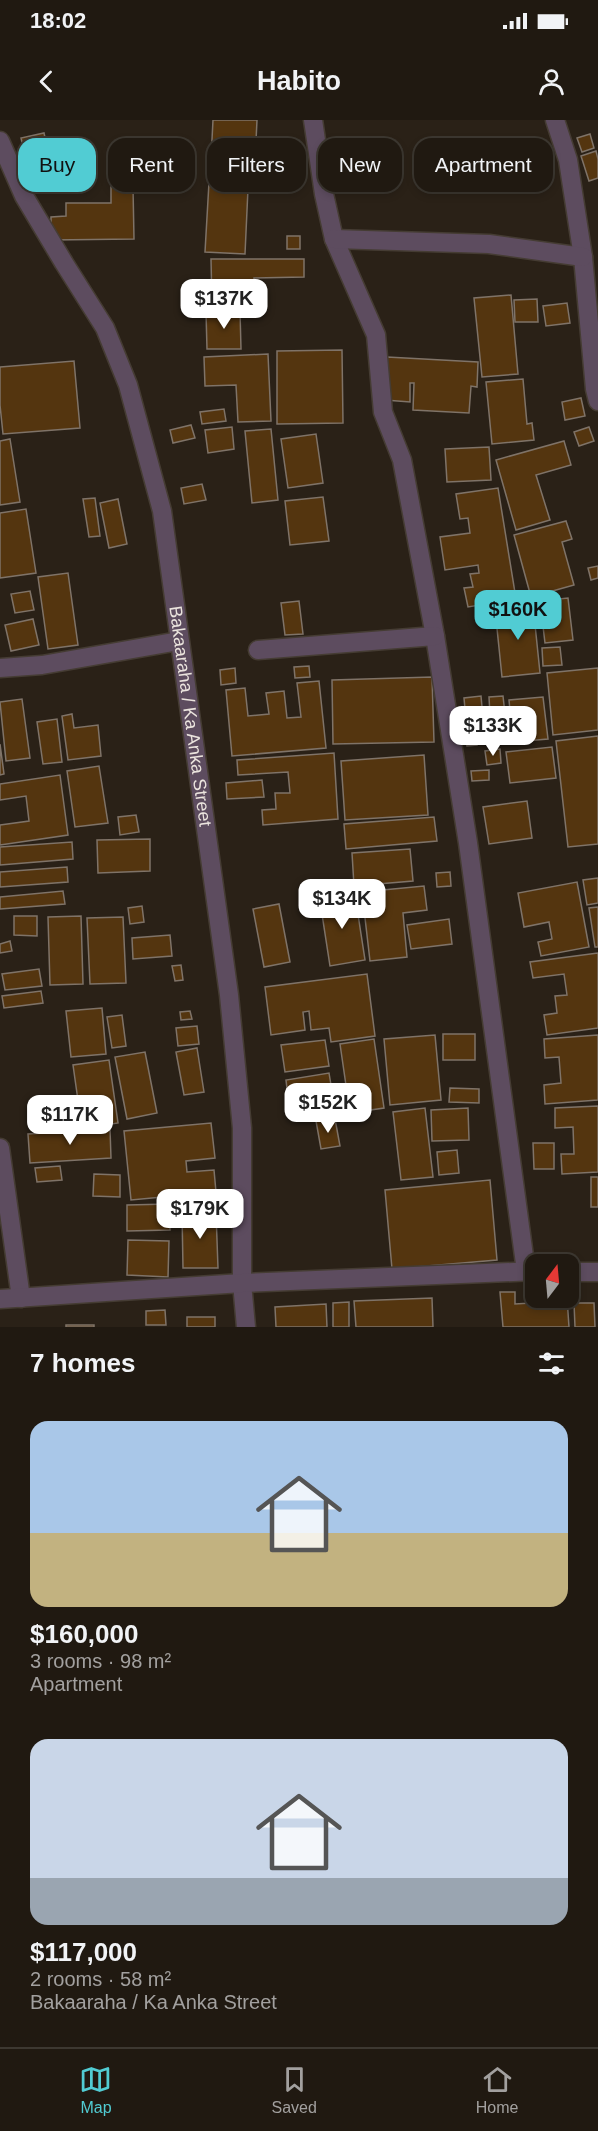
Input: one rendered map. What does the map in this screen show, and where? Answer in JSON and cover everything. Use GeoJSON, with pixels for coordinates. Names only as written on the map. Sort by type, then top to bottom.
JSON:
{"type":"FeatureCollection","features":[{"type":"Feature","properties":{"kind":"street"},"geometry":{"type":"LineString","coordinates":[[313,120],[324,194],[334,238],[376,335],[383,411],[402,460],[435,636],[468,843],[528,1254]]}},
{"type":"Feature","properties":{"kind":"street"},"geometry":{"type":"LineString","coordinates":[[555,120],[568,160],[583,257],[597,393]]}},
{"type":"Feature","properties":{"kind":"street","name":"Bakaaraha / Ka Anka Street"},"geometry":{"type":"LineString","coordinates":[[0,141],[24,196],[105,328],[128,386],[162,512],[229,995],[242,1128],[242,1283],[246,1327]]}},
{"type":"Feature","properties":{"kind":"street"},"geometry":{"type":"LineString","coordinates":[[334,238],[489,244],[583,257]]}},
{"type":"Feature","properties":{"kind":"street"},"geometry":{"type":"LineString","coordinates":[[258,650],[435,636]]}},
{"type":"Feature","properties":{"kind":"street"},"geometry":{"type":"LineString","coordinates":[[0,668],[42,664],[179,641]]}},
{"type":"Feature","properties":{"kind":"street"},"geometry":{"type":"LineString","coordinates":[[0,1148],[21,1298]]}},
{"type":"Feature","properties":{"kind":"street"},"geometry":{"type":"LineString","coordinates":[[0,1299],[242,1283],[525,1271]]}},
{"type":"Feature","properties":{"kind":"street"},"geometry":{"type":"LineString","coordinates":[[579,1272],[598,1272]]}},
{"type":"Feature","properties":{"kind":"building"},"geometry":{"type":"Polygon","coordinates":[[[213,120],[257,120],[256,138],[212,138],[213,120]]]}},
{"type":"Feature","properties":{"kind":"building"},"geometry":{"type":"Polygon","coordinates":[[[44,133],[45,138],[21,138],[44,133]]]}},
{"type":"Feature","properties":{"kind":"building"},"geometry":{"type":"Polygon","coordinates":[[[590,134],[594,148],[582,152],[577,138],[590,134]]]}},
{"type":"Feature","properties":{"kind":"building"},"geometry":{"type":"Polygon","coordinates":[[[596,151],[598,178],[589,181],[581,156],[596,151]]]}},
{"type":"Feature","properties":{"kind":"building"},"geometry":{"type":"Polygon","coordinates":[[[111,192],[133,192],[134,239],[51,240],[51,217],[66,216],[66,203],[111,203],[111,192]]]}},
{"type":"Feature","properties":{"kind":"building"},"geometry":{"type":"Polygon","coordinates":[[[208,192],[248,192],[245,254],[205,252],[208,192]]]}},
{"type":"Feature","properties":{"kind":"building"},"geometry":{"type":"Polygon","coordinates":[[[287,236],[300,236],[300,249],[287,249],[287,236]]]}},
{"type":"Feature","properties":{"kind":"building"},"geometry":{"type":"Polygon","coordinates":[[[211,259],[304,259],[304,277],[254,278],[254,304],[212,304],[211,259]]]}},
{"type":"Feature","properties":{"kind":"building"},"geometry":{"type":"Polygon","coordinates":[[[511,295],[518,374],[482,377],[474,298],[511,295]]]}},
{"type":"Feature","properties":{"kind":"building"},"geometry":{"type":"Polygon","coordinates":[[[537,299],[538,322],[515,322],[514,300],[537,299]]]}},
{"type":"Feature","properties":{"kind":"building"},"geometry":{"type":"Polygon","coordinates":[[[567,303],[570,323],[546,326],[543,306],[567,303]]]}},
{"type":"Feature","properties":{"kind":"building"},"geometry":{"type":"Polygon","coordinates":[[[240,311],[241,349],[207,349],[206,312],[240,311]]]}},
{"type":"Feature","properties":{"kind":"building"},"geometry":{"type":"Polygon","coordinates":[[[342,350],[343,423],[277,424],[277,351],[342,350]]]}},
{"type":"Feature","properties":{"kind":"building"},"geometry":{"type":"Polygon","coordinates":[[[268,354],[271,421],[238,422],[236,385],[205,386],[204,357],[268,354]]]}},
{"type":"Feature","properties":{"kind":"building"},"geometry":{"type":"Polygon","coordinates":[[[387,357],[478,362],[477,387],[471,386],[469,413],[413,410],[414,383],[410,383],[410,402],[385,400],[387,357]]]}},
{"type":"Feature","properties":{"kind":"building"},"geometry":{"type":"Polygon","coordinates":[[[74,361],[80,428],[3,434],[0,367],[74,361]]]}},
{"type":"Feature","properties":{"kind":"building"},"geometry":{"type":"Polygon","coordinates":[[[523,379],[527,424],[532,423],[534,440],[492,444],[486,382],[523,379]]]}},
{"type":"Feature","properties":{"kind":"building"},"geometry":{"type":"Polygon","coordinates":[[[581,398],[585,416],[565,420],[562,402],[581,398]]]}},
{"type":"Feature","properties":{"kind":"building"},"geometry":{"type":"Polygon","coordinates":[[[224,409],[226,421],[202,424],[200,412],[224,409]]]}},
{"type":"Feature","properties":{"kind":"building"},"geometry":{"type":"Polygon","coordinates":[[[191,425],[195,438],[173,443],[170,430],[191,425]]]}},
{"type":"Feature","properties":{"kind":"building"},"geometry":{"type":"Polygon","coordinates":[[[232,427],[234,449],[208,453],[205,430],[232,427]]]}},
{"type":"Feature","properties":{"kind":"building"},"geometry":{"type":"Polygon","coordinates":[[[589,427],[594,441],[579,446],[574,432],[589,427]]]}},
{"type":"Feature","properties":{"kind":"building"},"geometry":{"type":"Polygon","coordinates":[[[271,429],[278,500],[252,503],[245,431],[271,429]]]}},
{"type":"Feature","properties":{"kind":"building"},"geometry":{"type":"Polygon","coordinates":[[[316,434],[323,483],[288,488],[281,439],[316,434]]]}},
{"type":"Feature","properties":{"kind":"building"},"geometry":{"type":"Polygon","coordinates":[[[10,439],[20,502],[0,505],[0,441],[10,439]]]}},
{"type":"Feature","properties":{"kind":"building"},"geometry":{"type":"Polygon","coordinates":[[[564,441],[571,465],[536,475],[550,520],[516,530],[496,460],[564,441]]]}},
{"type":"Feature","properties":{"kind":"building"},"geometry":{"type":"Polygon","coordinates":[[[489,447],[491,480],[447,482],[445,449],[489,447]]]}},
{"type":"Feature","properties":{"kind":"building"},"geometry":{"type":"Polygon","coordinates":[[[202,484],[206,500],[184,504],[181,488],[202,484]]]}},
{"type":"Feature","properties":{"kind":"building"},"geometry":{"type":"Polygon","coordinates":[[[498,488],[516,599],[468,607],[464,588],[473,587],[470,574],[479,573],[478,565],[445,570],[440,537],[470,533],[468,518],[460,519],[456,494],[498,488]]]}},
{"type":"Feature","properties":{"kind":"building"},"geometry":{"type":"Polygon","coordinates":[[[323,497],[329,541],[290,545],[285,501],[323,497]]]}},
{"type":"Feature","properties":{"kind":"building"},"geometry":{"type":"Polygon","coordinates":[[[95,498],[100,536],[89,537],[83,499],[95,498]]]}},
{"type":"Feature","properties":{"kind":"building"},"geometry":{"type":"Polygon","coordinates":[[[118,499],[127,544],[109,548],[100,503],[118,499]]]}},
{"type":"Feature","properties":{"kind":"building"},"geometry":{"type":"Polygon","coordinates":[[[26,509],[36,573],[0,578],[0,513],[26,509]]]}},
{"type":"Feature","properties":{"kind":"building"},"geometry":{"type":"Polygon","coordinates":[[[566,521],[572,539],[562,542],[574,585],[531,597],[514,535],[566,521]]]}},
{"type":"Feature","properties":{"kind":"building"},"geometry":{"type":"Polygon","coordinates":[[[598,566],[598,578],[591,580],[588,568],[598,566]]]}},
{"type":"Feature","properties":{"kind":"building"},"geometry":{"type":"Polygon","coordinates":[[[68,573],[78,645],[48,649],[38,577],[68,573]]]}},
{"type":"Feature","properties":{"kind":"building"},"geometry":{"type":"Polygon","coordinates":[[[30,591],[34,610],[15,613],[11,594],[30,591]]]}},
{"type":"Feature","properties":{"kind":"building"},"geometry":{"type":"Polygon","coordinates":[[[568,598],[573,640],[545,643],[540,601],[568,598]]]}},
{"type":"Feature","properties":{"kind":"building"},"geometry":{"type":"Polygon","coordinates":[[[299,601],[303,634],[285,635],[281,603],[299,601]]]}},
{"type":"Feature","properties":{"kind":"building"},"geometry":{"type":"Polygon","coordinates":[[[533,605],[540,673],[502,677],[495,609],[533,605]]]}},
{"type":"Feature","properties":{"kind":"building"},"geometry":{"type":"Polygon","coordinates":[[[33,619],[39,645],[11,651],[5,625],[33,619]]]}},
{"type":"Feature","properties":{"kind":"building"},"geometry":{"type":"Polygon","coordinates":[[[560,647],[562,665],[543,666],[542,648],[560,647]]]}},
{"type":"Feature","properties":{"kind":"building"},"geometry":{"type":"Polygon","coordinates":[[[309,666],[310,677],[295,678],[294,667],[309,666]]]}},
{"type":"Feature","properties":{"kind":"building"},"geometry":{"type":"Polygon","coordinates":[[[235,668],[236,683],[221,685],[220,670],[235,668]]]}},
{"type":"Feature","properties":{"kind":"building"},"geometry":{"type":"Polygon","coordinates":[[[598,668],[598,730],[553,735],[547,673],[598,668]]]}},
{"type":"Feature","properties":{"kind":"building"},"geometry":{"type":"Polygon","coordinates":[[[432,677],[434,742],[333,744],[332,680],[432,677]]]}},
{"type":"Feature","properties":{"kind":"building"},"geometry":{"type":"Polygon","coordinates":[[[319,681],[326,748],[232,756],[226,690],[245,688],[248,716],[269,714],[266,693],[284,691],[287,718],[301,717],[297,683],[319,681]]]}},
{"type":"Feature","properties":{"kind":"building"},"geometry":{"type":"Polygon","coordinates":[[[481,696],[483,718],[466,720],[464,698],[481,696]]]}},
{"type":"Feature","properties":{"kind":"building"},"geometry":{"type":"Polygon","coordinates":[[[503,696],[505,714],[490,715],[489,697],[503,696]]]}},
{"type":"Feature","properties":{"kind":"building"},"geometry":{"type":"Polygon","coordinates":[[[543,697],[548,739],[513,742],[509,700],[543,697]]]}},
{"type":"Feature","properties":{"kind":"building"},"geometry":{"type":"Polygon","coordinates":[[[22,699],[30,758],[6,761],[0,702],[22,699]]]}},
{"type":"Feature","properties":{"kind":"building"},"geometry":{"type":"Polygon","coordinates":[[[72,714],[74,728],[98,725],[101,756],[68,760],[62,716],[72,714]]]}},
{"type":"Feature","properties":{"kind":"building"},"geometry":{"type":"Polygon","coordinates":[[[57,719],[62,762],[43,764],[37,722],[57,719]]]}},
{"type":"Feature","properties":{"kind":"building"},"geometry":{"type":"Polygon","coordinates":[[[476,733],[477,745],[467,746],[465,734],[476,733]]]}},
{"type":"Feature","properties":{"kind":"building"},"geometry":{"type":"Polygon","coordinates":[[[598,736],[598,844],[568,847],[556,741],[598,736]]]}},
{"type":"Feature","properties":{"kind":"building"},"geometry":{"type":"Polygon","coordinates":[[[0,744],[4,774],[0,775],[0,744]]]}},
{"type":"Feature","properties":{"kind":"building"},"geometry":{"type":"Polygon","coordinates":[[[552,747],[556,778],[510,783],[506,752],[552,747]]]}},
{"type":"Feature","properties":{"kind":"building"},"geometry":{"type":"Polygon","coordinates":[[[500,749],[501,763],[487,765],[485,751],[500,749]]]}},
{"type":"Feature","properties":{"kind":"building"},"geometry":{"type":"Polygon","coordinates":[[[334,753],[338,819],[263,825],[262,810],[276,809],[275,793],[290,793],[288,772],[238,775],[237,760],[334,753]]]}},
{"type":"Feature","properties":{"kind":"building"},"geometry":{"type":"Polygon","coordinates":[[[424,755],[428,815],[345,820],[341,761],[424,755]]]}},
{"type":"Feature","properties":{"kind":"building"},"geometry":{"type":"Polygon","coordinates":[[[99,766],[108,823],[75,827],[67,771],[99,766]]]}},
{"type":"Feature","properties":{"kind":"building"},"geometry":{"type":"Polygon","coordinates":[[[489,770],[489,780],[472,781],[471,771],[489,770]]]}},
{"type":"Feature","properties":{"kind":"building"},"geometry":{"type":"Polygon","coordinates":[[[60,775],[68,835],[0,845],[0,825],[29,821],[26,796],[0,800],[0,784],[60,775]]]}},
{"type":"Feature","properties":{"kind":"building"},"geometry":{"type":"Polygon","coordinates":[[[262,780],[264,797],[227,799],[226,783],[262,780]]]}},
{"type":"Feature","properties":{"kind":"building"},"geometry":{"type":"Polygon","coordinates":[[[527,801],[532,838],[489,844],[483,807],[527,801]]]}},
{"type":"Feature","properties":{"kind":"building"},"geometry":{"type":"Polygon","coordinates":[[[136,815],[139,832],[120,835],[118,817],[136,815]]]}},
{"type":"Feature","properties":{"kind":"building"},"geometry":{"type":"Polygon","coordinates":[[[434,817],[437,841],[346,849],[344,824],[434,817]]]}},
{"type":"Feature","properties":{"kind":"building"},"geometry":{"type":"Polygon","coordinates":[[[150,839],[150,871],[98,873],[97,840],[150,839]]]}},
{"type":"Feature","properties":{"kind":"building"},"geometry":{"type":"Polygon","coordinates":[[[72,842],[73,859],[0,865],[0,847],[72,842]]]}},
{"type":"Feature","properties":{"kind":"building"},"geometry":{"type":"Polygon","coordinates":[[[410,849],[413,881],[354,886],[352,853],[410,849]]]}},
{"type":"Feature","properties":{"kind":"building"},"geometry":{"type":"Polygon","coordinates":[[[67,867],[68,882],[0,887],[0,872],[67,867]]]}},
{"type":"Feature","properties":{"kind":"building"},"geometry":{"type":"Polygon","coordinates":[[[450,872],[451,886],[437,887],[436,873],[450,872]]]}},
{"type":"Feature","properties":{"kind":"building"},"geometry":{"type":"Polygon","coordinates":[[[598,878],[598,903],[587,905],[583,880],[598,878]]]}},
{"type":"Feature","properties":{"kind":"building"},"geometry":{"type":"Polygon","coordinates":[[[577,882],[589,947],[541,956],[538,942],[552,939],[549,922],[524,927],[518,893],[577,882]]]}},
{"type":"Feature","properties":{"kind":"building"},"geometry":{"type":"Polygon","coordinates":[[[424,886],[427,910],[403,913],[407,957],[370,961],[362,892],[424,886]]]}},
{"type":"Feature","properties":{"kind":"building"},"geometry":{"type":"Polygon","coordinates":[[[63,891],[65,904],[0,909],[0,897],[63,891]]]}},
{"type":"Feature","properties":{"kind":"building"},"geometry":{"type":"Polygon","coordinates":[[[355,895],[365,960],[330,966],[320,901],[355,895]]]}},
{"type":"Feature","properties":{"kind":"building"},"geometry":{"type":"Polygon","coordinates":[[[314,899],[315,910],[301,911],[300,900],[314,899]]]}},
{"type":"Feature","properties":{"kind":"building"},"geometry":{"type":"Polygon","coordinates":[[[279,904],[290,962],[264,967],[253,909],[279,904]]]}},
{"type":"Feature","properties":{"kind":"building"},"geometry":{"type":"Polygon","coordinates":[[[142,906],[144,922],[130,924],[128,908],[142,906]]]}},
{"type":"Feature","properties":{"kind":"building"},"geometry":{"type":"Polygon","coordinates":[[[598,907],[598,947],[595,947],[589,908],[598,907]]]}},
{"type":"Feature","properties":{"kind":"building"},"geometry":{"type":"Polygon","coordinates":[[[14,916],[37,916],[37,936],[14,935],[14,916]]]}},
{"type":"Feature","properties":{"kind":"building"},"geometry":{"type":"Polygon","coordinates":[[[81,916],[83,984],[50,985],[48,917],[81,916]]]}},
{"type":"Feature","properties":{"kind":"building"},"geometry":{"type":"Polygon","coordinates":[[[123,917],[126,983],[90,984],[87,918],[123,917]]]}},
{"type":"Feature","properties":{"kind":"building"},"geometry":{"type":"Polygon","coordinates":[[[449,919],[452,944],[411,949],[407,925],[449,919]]]}},
{"type":"Feature","properties":{"kind":"building"},"geometry":{"type":"Polygon","coordinates":[[[170,935],[172,956],[133,959],[132,938],[170,935]]]}},
{"type":"Feature","properties":{"kind":"building"},"geometry":{"type":"Polygon","coordinates":[[[10,941],[12,951],[0,953],[0,944],[10,941]]]}},
{"type":"Feature","properties":{"kind":"building"},"geometry":{"type":"Polygon","coordinates":[[[598,953],[598,1028],[547,1035],[544,1015],[557,1013],[555,996],[567,995],[564,974],[533,978],[530,962],[598,953]]]}},
{"type":"Feature","properties":{"kind":"building"},"geometry":{"type":"Polygon","coordinates":[[[181,965],[183,980],[175,981],[172,966],[181,965]]]}},
{"type":"Feature","properties":{"kind":"building"},"geometry":{"type":"Polygon","coordinates":[[[39,969],[42,986],[5,990],[2,974],[39,969]]]}},
{"type":"Feature","properties":{"kind":"building"},"geometry":{"type":"Polygon","coordinates":[[[367,974],[375,1036],[331,1042],[329,1028],[311,1030],[309,1011],[303,1012],[305,1030],[271,1035],[265,987],[367,974]]]}},
{"type":"Feature","properties":{"kind":"building"},"geometry":{"type":"Polygon","coordinates":[[[41,991],[43,1003],[4,1008],[2,996],[41,991]]]}},
{"type":"Feature","properties":{"kind":"building"},"geometry":{"type":"Polygon","coordinates":[[[102,1008],[106,1054],[71,1057],[66,1011],[102,1008]]]}},
{"type":"Feature","properties":{"kind":"building"},"geometry":{"type":"Polygon","coordinates":[[[190,1011],[192,1019],[181,1020],[180,1012],[190,1011]]]}},
{"type":"Feature","properties":{"kind":"building"},"geometry":{"type":"Polygon","coordinates":[[[122,1015],[126,1046],[112,1048],[107,1017],[122,1015]]]}},
{"type":"Feature","properties":{"kind":"building"},"geometry":{"type":"Polygon","coordinates":[[[197,1026],[199,1044],[178,1046],[176,1028],[197,1026]]]}},
{"type":"Feature","properties":{"kind":"building"},"geometry":{"type":"Polygon","coordinates":[[[443,1034],[475,1034],[475,1060],[443,1060],[443,1034]]]}},
{"type":"Feature","properties":{"kind":"building"},"geometry":{"type":"Polygon","coordinates":[[[435,1035],[441,1100],[390,1105],[384,1039],[435,1035]]]}},
{"type":"Feature","properties":{"kind":"building"},"geometry":{"type":"Polygon","coordinates":[[[598,1035],[598,1100],[545,1104],[544,1085],[561,1083],[559,1057],[545,1058],[544,1039],[598,1035]]]}},
{"type":"Feature","properties":{"kind":"building"},"geometry":{"type":"Polygon","coordinates":[[[374,1039],[384,1108],[350,1113],[340,1044],[374,1039]]]}},
{"type":"Feature","properties":{"kind":"building"},"geometry":{"type":"Polygon","coordinates":[[[325,1040],[329,1066],[285,1072],[281,1045],[325,1040]]]}},
{"type":"Feature","properties":{"kind":"building"},"geometry":{"type":"Polygon","coordinates":[[[197,1048],[204,1092],[184,1095],[176,1052],[197,1048]]]}},
{"type":"Feature","properties":{"kind":"building"},"geometry":{"type":"Polygon","coordinates":[[[145,1052],[157,1113],[127,1119],[115,1057],[145,1052]]]}},
{"type":"Feature","properties":{"kind":"building"},"geometry":{"type":"Polygon","coordinates":[[[109,1060],[118,1123],[82,1129],[73,1065],[109,1060]]]}},
{"type":"Feature","properties":{"kind":"building"},"geometry":{"type":"Polygon","coordinates":[[[329,1073],[332,1091],[288,1097],[286,1080],[329,1073]]]}},
{"type":"Feature","properties":{"kind":"building"},"geometry":{"type":"Polygon","coordinates":[[[450,1088],[479,1089],[479,1103],[449,1102],[450,1088]]]}},
{"type":"Feature","properties":{"kind":"building"},"geometry":{"type":"Polygon","coordinates":[[[342,1096],[344,1113],[332,1114],[330,1097],[342,1096]]]}},
{"type":"Feature","properties":{"kind":"building"},"geometry":{"type":"Polygon","coordinates":[[[598,1106],[598,1172],[562,1174],[561,1154],[574,1154],[573,1127],[555,1128],[555,1108],[598,1106]]]}},
{"type":"Feature","properties":{"kind":"building"},"geometry":{"type":"Polygon","coordinates":[[[425,1108],[433,1177],[401,1180],[393,1112],[425,1108]]]}},
{"type":"Feature","properties":{"kind":"building"},"geometry":{"type":"Polygon","coordinates":[[[468,1108],[469,1140],[432,1141],[431,1110],[468,1108]]]}},
{"type":"Feature","properties":{"kind":"building"},"geometry":{"type":"Polygon","coordinates":[[[335,1119],[340,1146],[321,1149],[316,1121],[335,1119]]]}},
{"type":"Feature","properties":{"kind":"building"},"geometry":{"type":"Polygon","coordinates":[[[211,1123],[215,1158],[186,1161],[187,1172],[214,1170],[216,1192],[131,1200],[124,1131],[211,1123]]]}},
{"type":"Feature","properties":{"kind":"building"},"geometry":{"type":"Polygon","coordinates":[[[110,1129],[111,1158],[30,1163],[28,1134],[110,1129]]]}},
{"type":"Feature","properties":{"kind":"building"},"geometry":{"type":"Polygon","coordinates":[[[533,1143],[554,1143],[554,1169],[534,1169],[533,1143]]]}},
{"type":"Feature","properties":{"kind":"building"},"geometry":{"type":"Polygon","coordinates":[[[457,1150],[459,1173],[439,1175],[437,1152],[457,1150]]]}},
{"type":"Feature","properties":{"kind":"building"},"geometry":{"type":"Polygon","coordinates":[[[60,1166],[62,1180],[37,1182],[35,1168],[60,1166]]]}},
{"type":"Feature","properties":{"kind":"building"},"geometry":{"type":"Polygon","coordinates":[[[94,1174],[120,1175],[120,1197],[93,1196],[94,1174]]]}},
{"type":"Feature","properties":{"kind":"building"},"geometry":{"type":"Polygon","coordinates":[[[591,1177],[598,1177],[598,1207],[591,1207],[591,1177]]]}},
{"type":"Feature","properties":{"kind":"building"},"geometry":{"type":"Polygon","coordinates":[[[490,1180],[497,1260],[392,1269],[385,1190],[490,1180]]]}},
{"type":"Feature","properties":{"kind":"building"},"geometry":{"type":"Polygon","coordinates":[[[169,1204],[170,1230],[127,1231],[127,1205],[169,1204]]]}},
{"type":"Feature","properties":{"kind":"building"},"geometry":{"type":"Polygon","coordinates":[[[216,1212],[218,1268],[183,1268],[182,1213],[216,1212]]]}},
{"type":"Feature","properties":{"kind":"building"},"geometry":{"type":"Polygon","coordinates":[[[128,1240],[169,1241],[168,1277],[127,1275],[128,1240]]]}},
{"type":"Feature","properties":{"kind":"building"},"geometry":{"type":"Polygon","coordinates":[[[500,1292],[515,1292],[515,1304],[525,1303],[525,1308],[568,1308],[569,1327],[503,1327],[500,1292]]]}},
{"type":"Feature","properties":{"kind":"building"},"geometry":{"type":"Polygon","coordinates":[[[432,1298],[433,1327],[356,1327],[354,1301],[432,1298]]]}},
{"type":"Feature","properties":{"kind":"building"},"geometry":{"type":"Polygon","coordinates":[[[349,1302],[349,1327],[333,1327],[333,1303],[349,1302]]]}},
{"type":"Feature","properties":{"kind":"building"},"geometry":{"type":"Polygon","coordinates":[[[579,1303],[594,1303],[595,1327],[575,1327],[574,1308],[579,1308],[579,1303]]]}},
{"type":"Feature","properties":{"kind":"building"},"geometry":{"type":"Polygon","coordinates":[[[326,1304],[327,1327],[276,1327],[275,1307],[326,1304]]]}},
{"type":"Feature","properties":{"kind":"building"},"geometry":{"type":"Polygon","coordinates":[[[165,1310],[166,1325],[146,1325],[146,1311],[165,1310]]]}},
{"type":"Feature","properties":{"kind":"building"},"geometry":{"type":"Polygon","coordinates":[[[187,1317],[215,1317],[215,1327],[187,1327],[187,1317]]]}},
{"type":"Feature","properties":{"kind":"building"},"geometry":{"type":"Polygon","coordinates":[[[66,1325],[94,1325],[94,1327],[66,1327],[66,1325]]]}}]}
